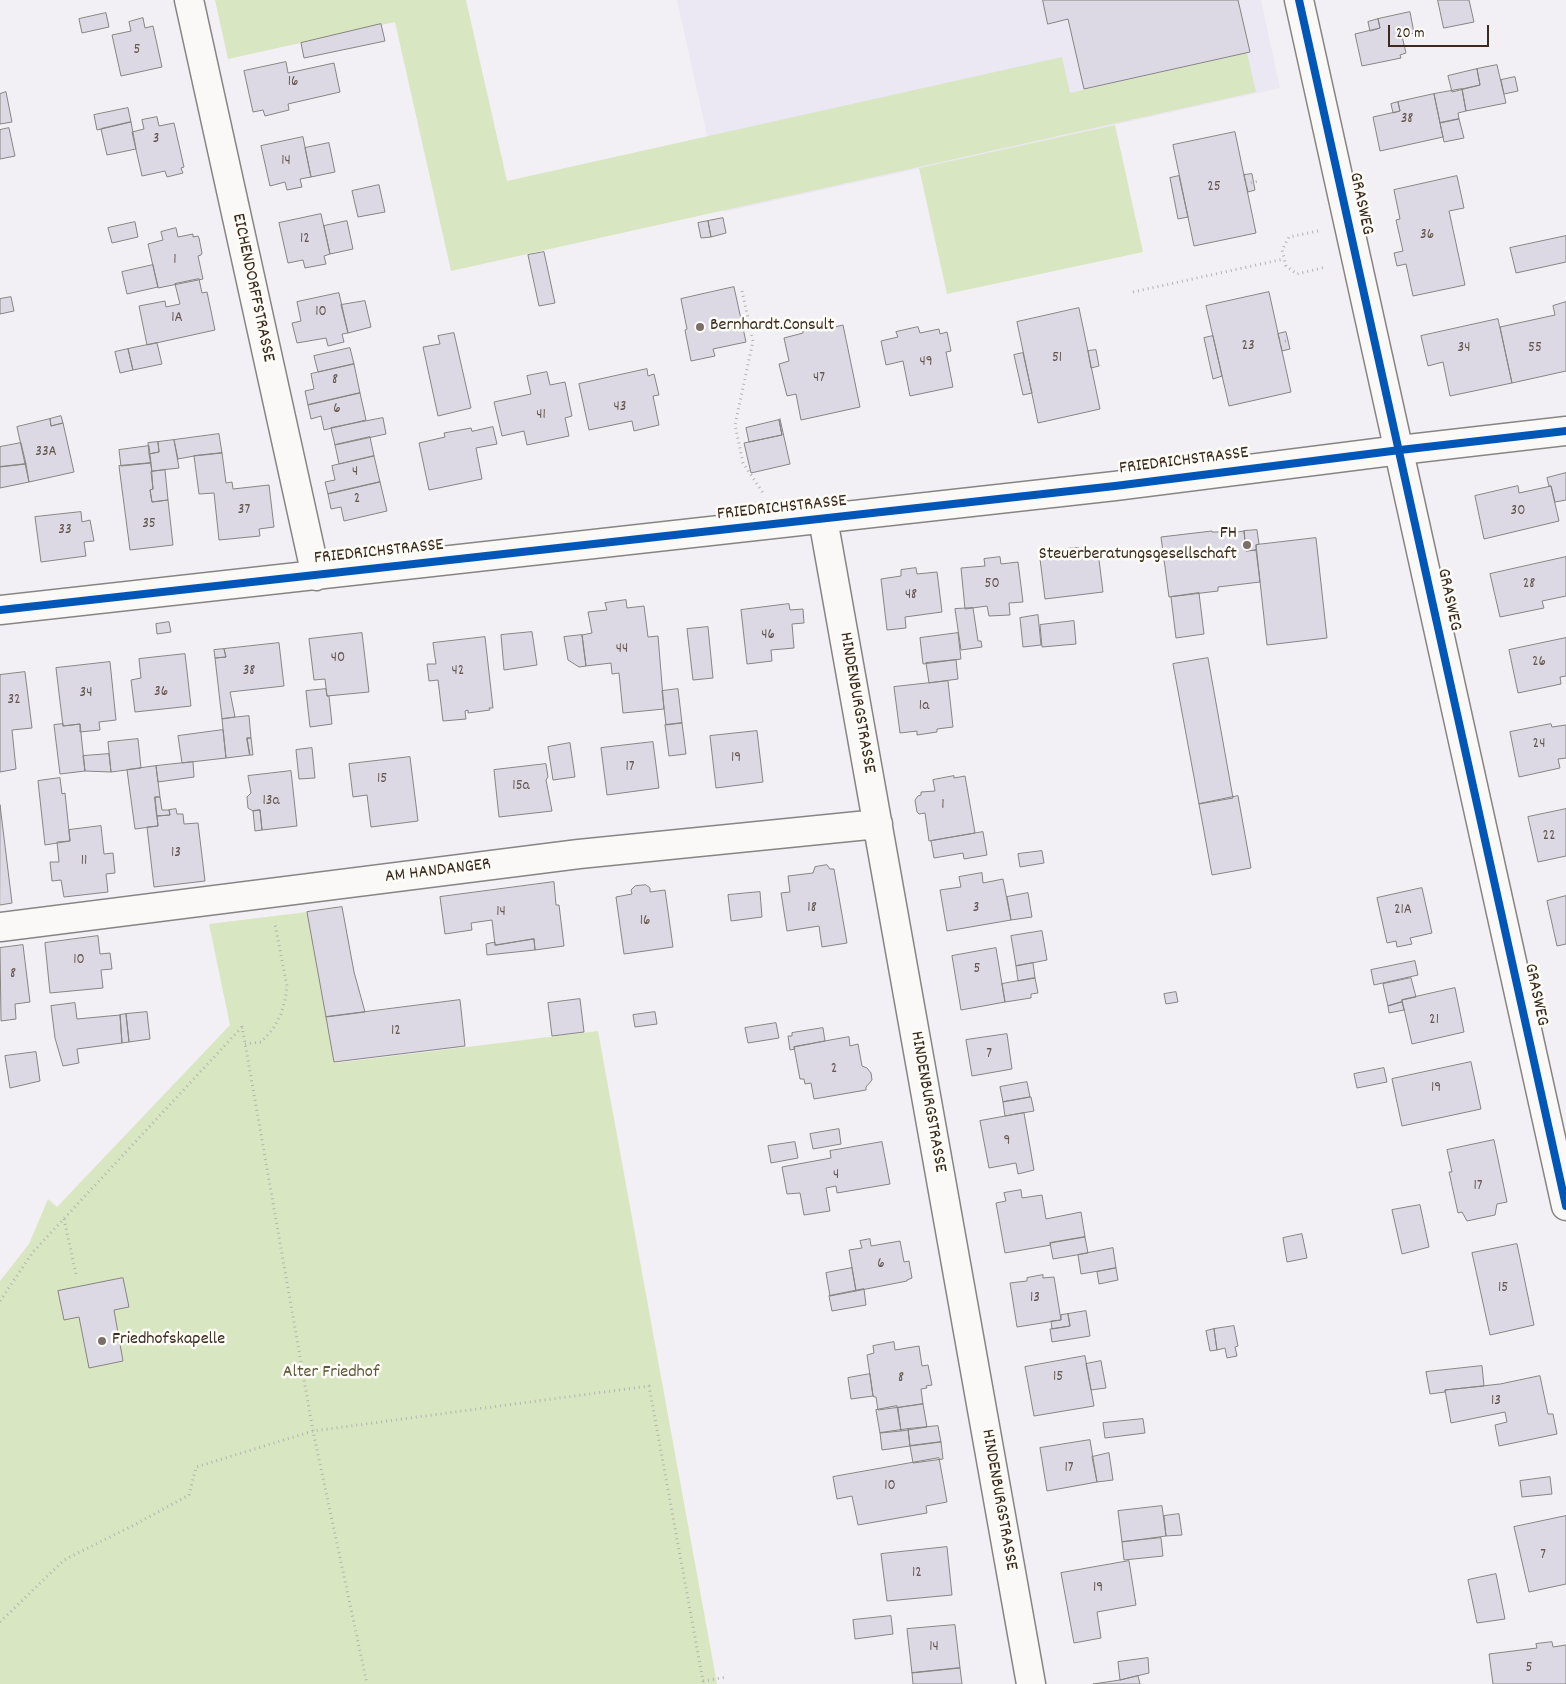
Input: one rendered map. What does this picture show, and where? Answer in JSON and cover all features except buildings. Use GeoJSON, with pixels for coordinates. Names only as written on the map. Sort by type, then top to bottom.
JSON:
{"type":"FeatureCollection","features":[{"type":"Feature","properties":{"kind":"street","name":"EICHENDORFFSTRASSE"},"geometry":{"type":"LineString","coordinates":[[189,0],[316,576]]}},
{"type":"Feature","properties":{"kind":"street","name":"GRASWEG"},"geometry":{"type":"LineString","coordinates":[[1299,0],[1566,1206]]}},
{"type":"Feature","properties":{"kind":"street","name":"FRIEDRICHSTRASSE"},"geometry":{"type":"LineString","coordinates":[[0,610],[823,520],[1566,431]]}},
{"type":"Feature","properties":{"kind":"street","name":"HINDENBURGSTRASSE"},"geometry":{"type":"LineString","coordinates":[[823,520],[1031,1684]]}},
{"type":"Feature","properties":{"kind":"street","name":"AM HANDANGER"},"geometry":{"type":"LineString","coordinates":[[0,927],[579,854],[878,824]]}},
{"type":"Feature","properties":{"kind":"path"},"geometry":{"type":"LineString","coordinates":[[1246,184],[1259,181]]}},
{"type":"Feature","properties":{"kind":"path"},"geometry":{"type":"LineString","coordinates":[[1318,231],[1289,237],[1282,250],[1286,266],[1297,274],[1326,268]]}},
{"type":"Feature","properties":{"kind":"path"},"geometry":{"type":"LineString","coordinates":[[1133,292],[1284,259]]}},
{"type":"Feature","properties":{"kind":"path"},"geometry":{"type":"LineString","coordinates":[[742,291],[753,341],[735,425],[743,463],[766,499]]}},
{"type":"Feature","properties":{"kind":"path"},"geometry":{"type":"LineString","coordinates":[[1280,342],[1290,340]]}},
{"type":"Feature","properties":{"kind":"path"},"geometry":{"type":"LineString","coordinates":[[245,1044],[261,1042],[273,1029],[281,1014],[285,1000],[287,986],[268,893]]}},
{"type":"Feature","properties":{"kind":"path"},"geometry":{"type":"LineString","coordinates":[[0,1301],[33,1252],[242,1026],[313,1431],[367,1684]]}},
{"type":"Feature","properties":{"kind":"path"},"geometry":{"type":"LineString","coordinates":[[64,1219],[76,1274]]}},
{"type":"Feature","properties":{"kind":"path"},"geometry":{"type":"LineString","coordinates":[[0,1622],[64,1560],[189,1495],[196,1466],[313,1431],[649,1386],[703,1682],[726,1677]]}},
{"type":"Feature","properties":{"kind":"shaded area"},"geometry":{"type":"Polygon","coordinates":[[[677,0],[1261,0],[1280,88],[724,212],[677,0]]]}},
{"type":"Feature","properties":{"kind":"green space"},"geometry":{"type":"Polygon","coordinates":[[[215,0],[466,0],[507,181],[1062,57],[1070,93],[1247,53],[1256,92],[451,271],[395,22],[228,59],[215,0]]]}},
{"type":"Feature","properties":{"kind":"green space"},"geometry":{"type":"Polygon","coordinates":[[[1115,125],[1143,252],[947,294],[919,168],[1115,125]]]}},
{"type":"Feature","properties":{"kind":"green space","name":"Alter Friedhof"},"geometry":{"type":"Polygon","coordinates":[[[307,912],[335,1063],[598,1031],[717,1684],[0,1684],[0,1281],[29,1244],[48,1199],[57,1207],[230,1025],[209,924],[307,912]]]}},
{"type":"Feature","properties":{"kind":"cycle path"},"geometry":{"type":"LineString","coordinates":[[1299,0],[1566,1206]]}},
{"type":"Feature","properties":{"kind":"cycle path"},"geometry":{"type":"LineString","coordinates":[[0,610],[1115,486],[1566,431]]}},
{"type":"Feature","properties":{"kind":"place","name":"Bernhardt.Consult"},"geometry":{"type":"Point","coordinates":[700,327]}},
{"type":"Feature","properties":{"kind":"place","name":"FH Steuerberatungsgesellschaft"},"geometry":{"type":"Point","coordinates":[1247,545]}},
{"type":"Feature","properties":{"kind":"place","name":"Friedhofskapelle"},"geometry":{"type":"Point","coordinates":[102,1341]}}]}
